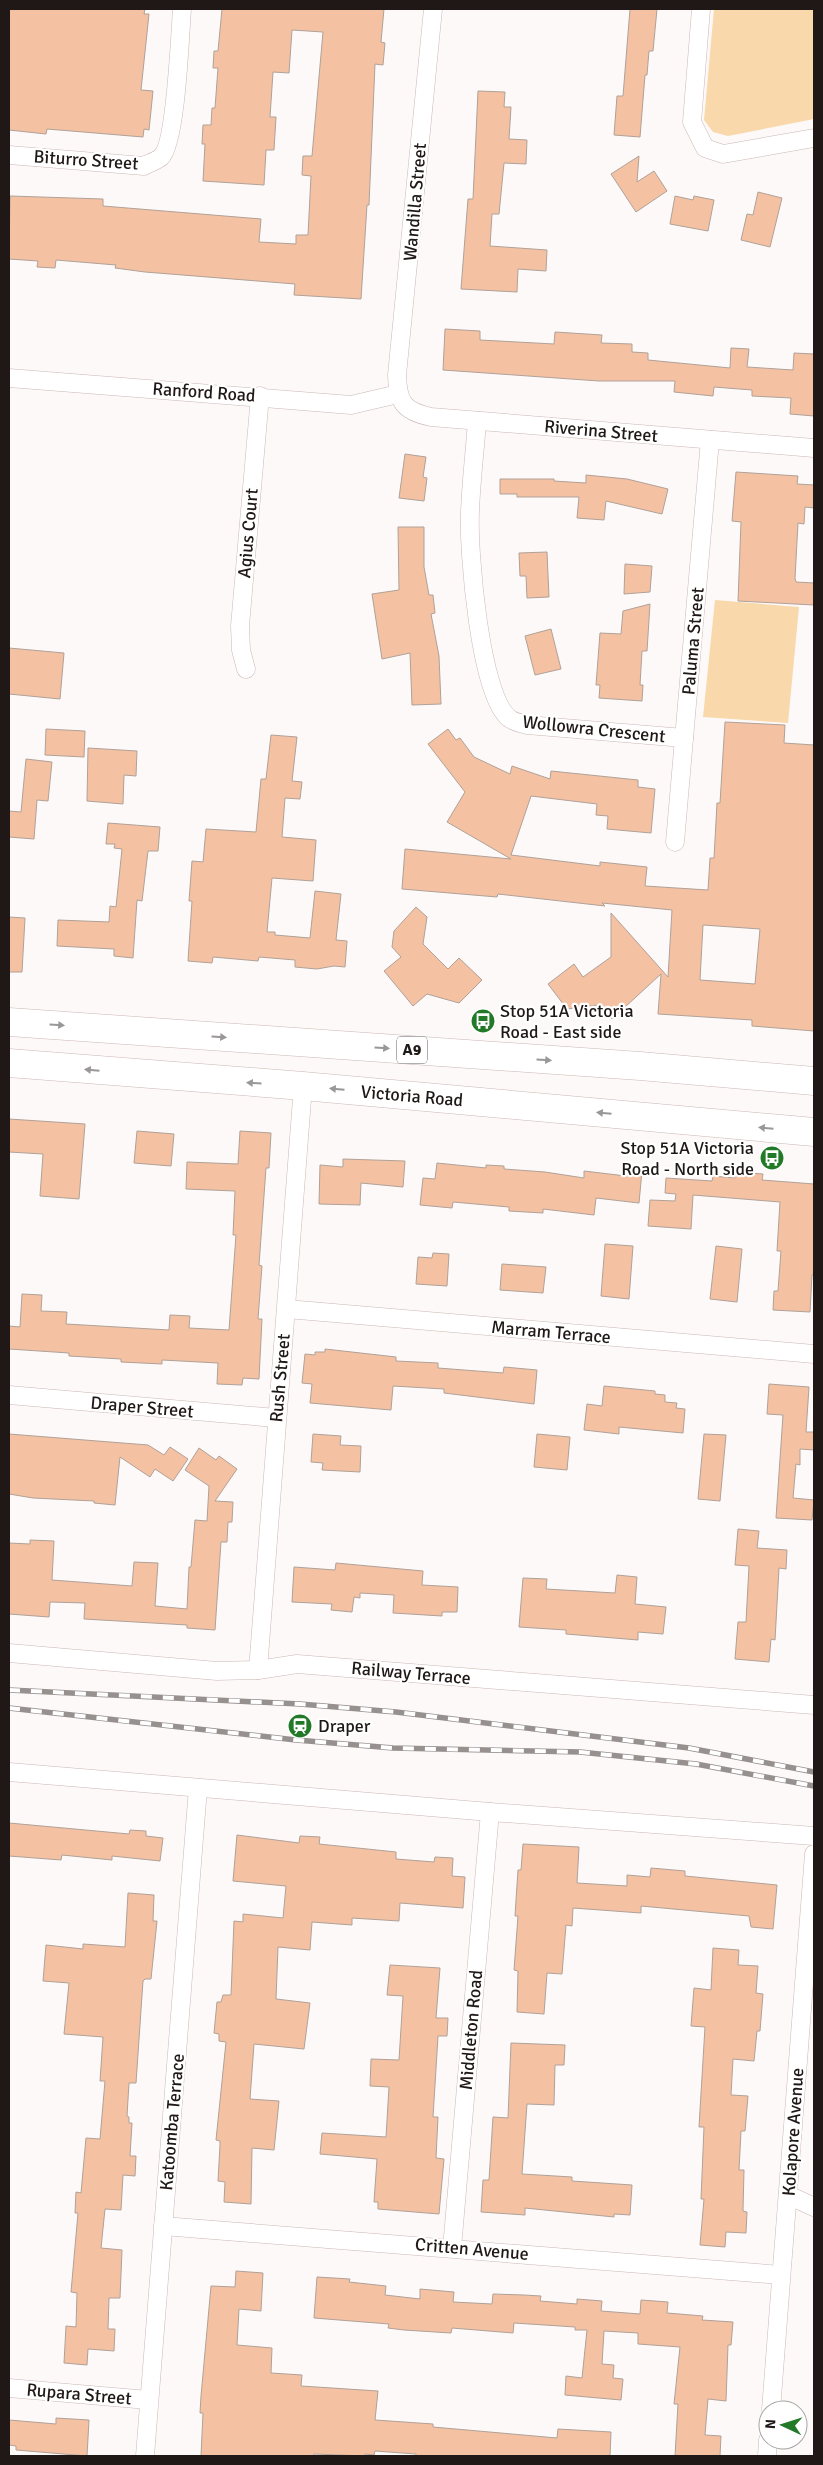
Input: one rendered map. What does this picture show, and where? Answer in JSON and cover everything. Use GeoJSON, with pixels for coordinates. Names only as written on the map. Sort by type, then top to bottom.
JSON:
{"type":"FeatureCollection","features":[{"type":"Feature","properties":{"kind":"highway","name":"A9"},"geometry":{"type":"LineString","coordinates":[[9,1022],[814,1081]]}},
{"type":"Feature","properties":{"kind":"highway"},"geometry":{"type":"LineString","coordinates":[[101,1028],[115,1041],[123,1058],[119,1072]]}},
{"type":"Feature","properties":{"kind":"highway","name":"Victoria Road"},"geometry":{"type":"LineString","coordinates":[[9,1063],[303,1086],[814,1132]]}},
{"type":"Feature","properties":{"kind":"street","name":"Biturro Street"},"geometry":{"type":"LineString","coordinates":[[9,155],[144,166],[162,156],[169,143],[173,118],[182,9]]}},
{"type":"Feature","properties":{"kind":"street","name":"Wandilla Street"},"geometry":{"type":"LineString","coordinates":[[398,394],[397,375],[402,340],[433,9]]}},
{"type":"Feature","properties":{"kind":"street"},"geometry":{"type":"LineString","coordinates":[[701,9],[692,122],[705,148],[723,154],[814,138]]}},
{"type":"Feature","properties":{"kind":"street","name":"Ranford Road"},"geometry":{"type":"LineString","coordinates":[[9,378],[260,396],[351,405],[398,394]]}},
{"type":"Feature","properties":{"kind":"street","name":"Riverina Street"},"geometry":{"type":"LineString","coordinates":[[398,394],[406,408],[417,414],[477,421],[814,448]]}},
{"type":"Feature","properties":{"kind":"street","name":"Agius Court"},"geometry":{"type":"LineString","coordinates":[[246,669],[240,626],[260,396]]}},
{"type":"Feature","properties":{"kind":"street","name":"Wollowra Crescent"},"geometry":{"type":"LineString","coordinates":[[477,421],[470,513],[474,594],[491,689],[500,708],[509,719],[527,725],[684,738]]}},
{"type":"Feature","properties":{"kind":"street","name":"Paluma Street"},"geometry":{"type":"LineString","coordinates":[[675,842],[710,440]]}},
{"type":"Feature","properties":{"kind":"street","name":"Rush Street"},"geometry":{"type":"LineString","coordinates":[[258,1670],[303,1086]]}},
{"type":"Feature","properties":{"kind":"street","name":"Marram Terrace"},"geometry":{"type":"LineString","coordinates":[[287,1309],[814,1354]]}},
{"type":"Feature","properties":{"kind":"street","name":"Draper Street"},"geometry":{"type":"LineString","coordinates":[[9,1395],[276,1418]]}},
{"type":"Feature","properties":{"kind":"street","name":"Railway Terrace"},"geometry":{"type":"LineString","coordinates":[[9,1652],[217,1672],[258,1670],[297,1664],[814,1705]]}},
{"type":"Feature","properties":{"kind":"street"},"geometry":{"type":"LineString","coordinates":[[9,1772],[490,1812],[814,1836]]}},
{"type":"Feature","properties":{"kind":"street","name":"Katoomba Terrace"},"geometry":{"type":"LineString","coordinates":[[145,2456],[198,1788]]}},
{"type":"Feature","properties":{"kind":"street","name":"Middleton Road"},"geometry":{"type":"LineString","coordinates":[[452,2248],[490,1812]]}},
{"type":"Feature","properties":{"kind":"street","name":"Kolapore Avenue"},"geometry":{"type":"LineString","coordinates":[[772,2400],[814,1854]]}},
{"type":"Feature","properties":{"kind":"street"},"geometry":{"type":"LineString","coordinates":[[788,2195],[814,2207]]}},
{"type":"Feature","properties":{"kind":"street","name":"Critten Avenue"},"geometry":{"type":"LineString","coordinates":[[163,2226],[781,2275]]}},
{"type":"Feature","properties":{"kind":"street","name":"Rupara Street"},"geometry":{"type":"LineString","coordinates":[[9,2388],[148,2400]]}},
{"type":"Feature","properties":{"kind":"shaded area"},"geometry":{"type":"Polygon","coordinates":[[[714,9],[814,9],[814,119],[728,136],[713,132],[704,120],[714,9]]]}},
{"type":"Feature","properties":{"kind":"shaded area"},"geometry":{"type":"Polygon","coordinates":[[[715,600],[799,607],[788,723],[703,717],[715,600]]]}},
{"type":"Feature","properties":{"kind":"building"},"geometry":{"type":"Polygon","coordinates":[[[9,9],[145,9],[144,14],[149,14],[141,90],[153,91],[149,130],[144,129],[143,137],[47,129],[46,134],[9,130],[9,9]]]}},
{"type":"Feature","properties":{"kind":"building"},"geometry":{"type":"Polygon","coordinates":[[[222,9],[384,9],[381,42],[385,43],[383,65],[375,64],[369,205],[367,205],[361,299],[294,295],[295,284],[145,272],[115,268],[116,265],[56,260],[55,268],[37,267],[38,261],[9,259],[10,196],[103,199],[103,206],[261,219],[259,242],[296,244],[296,235],[308,235],[311,176],[302,175],[303,156],[312,156],[323,32],[292,30],[289,73],[273,72],[270,117],[276,117],[274,150],[266,150],[264,185],[203,181],[205,144],[202,144],[203,125],[211,125],[212,108],[215,108],[218,68],[213,68],[214,51],[218,51],[222,9]]]}},
{"type":"Feature","properties":{"kind":"building"},"geometry":{"type":"Polygon","coordinates":[[[630,9],[657,9],[653,51],[649,51],[647,75],[645,75],[640,137],[614,135],[617,96],[623,96],[630,9]]]}},
{"type":"Feature","properties":{"kind":"building"},"geometry":{"type":"Polygon","coordinates":[[[478,91],[505,92],[504,107],[511,107],[509,139],[527,140],[526,164],[504,163],[499,214],[492,214],[490,246],[547,250],[546,271],[518,269],[517,292],[461,289],[468,199],[473,199],[478,91]]]}},
{"type":"Feature","properties":{"kind":"building"},"geometry":{"type":"Polygon","coordinates":[[[639,156],[637,182],[654,171],[667,191],[636,212],[611,174],[639,156]]]}},
{"type":"Feature","properties":{"kind":"building"},"geometry":{"type":"Polygon","coordinates":[[[758,192],[782,198],[770,247],[741,240],[747,214],[753,215],[758,192]]]}},
{"type":"Feature","properties":{"kind":"building"},"geometry":{"type":"Polygon","coordinates":[[[675,196],[693,200],[694,196],[714,200],[708,231],[670,224],[675,196]]]}},
{"type":"Feature","properties":{"kind":"building"},"geometry":{"type":"Polygon","coordinates":[[[445,329],[480,331],[480,340],[554,344],[555,332],[602,335],[601,343],[632,344],[632,352],[648,353],[648,360],[730,368],[731,348],[749,349],[747,367],[793,370],[794,353],[814,354],[814,416],[790,414],[791,398],[752,396],[752,390],[714,387],[713,396],[674,392],[675,381],[599,381],[443,370],[445,329]]]}},
{"type":"Feature","properties":{"kind":"building"},"geometry":{"type":"Polygon","coordinates":[[[405,454],[426,457],[423,477],[427,478],[424,501],[399,498],[405,454]]]}},
{"type":"Feature","properties":{"kind":"building"},"geometry":{"type":"Polygon","coordinates":[[[736,472],[798,476],[797,484],[814,485],[814,508],[805,507],[804,524],[798,523],[795,578],[796,582],[814,583],[814,605],[738,601],[741,522],[732,521],[736,472]]]}},
{"type":"Feature","properties":{"kind":"building"},"geometry":{"type":"Polygon","coordinates":[[[586,475],[627,479],[668,489],[662,514],[606,501],[604,520],[577,518],[579,497],[517,497],[517,494],[500,494],[500,479],[554,479],[554,481],[586,483],[586,475]]]}},
{"type":"Feature","properties":{"kind":"building"},"geometry":{"type":"Polygon","coordinates":[[[398,527],[424,527],[424,567],[429,595],[433,595],[435,613],[431,614],[439,656],[441,704],[412,705],[410,653],[382,659],[372,594],[399,590],[398,527]]]}},
{"type":"Feature","properties":{"kind":"building"},"geometry":{"type":"Polygon","coordinates":[[[547,552],[549,597],[527,598],[526,576],[520,576],[519,553],[547,552]]]}},
{"type":"Feature","properties":{"kind":"building"},"geometry":{"type":"Polygon","coordinates":[[[625,564],[652,566],[650,592],[624,594],[625,564]]]}},
{"type":"Feature","properties":{"kind":"building"},"geometry":{"type":"Polygon","coordinates":[[[650,604],[647,651],[642,651],[640,685],[643,685],[642,701],[599,698],[600,685],[596,685],[600,633],[621,634],[623,611],[650,604]]]}},
{"type":"Feature","properties":{"kind":"building"},"geometry":{"type":"Polygon","coordinates":[[[551,629],[561,669],[535,675],[525,636],[551,629]]]}},
{"type":"Feature","properties":{"kind":"building"},"geometry":{"type":"Polygon","coordinates":[[[9,648],[64,653],[60,699],[9,694],[9,648]]]}},
{"type":"Feature","properties":{"kind":"building"},"geometry":{"type":"Polygon","coordinates":[[[725,722],[785,725],[784,743],[814,745],[814,1031],[752,1026],[752,1020],[658,1014],[661,974],[612,1019],[599,1005],[567,1009],[548,984],[574,964],[583,977],[611,957],[611,913],[668,977],[672,910],[602,903],[605,906],[498,894],[497,897],[402,889],[405,849],[511,859],[447,822],[465,792],[428,744],[448,729],[456,740],[460,738],[474,757],[510,774],[512,766],[550,779],[551,771],[638,780],[638,787],[655,789],[651,833],[607,829],[608,816],[596,815],[597,804],[531,796],[511,855],[600,866],[600,862],[647,867],[645,886],[708,890],[710,858],[714,858],[717,803],[720,803],[725,722]],[[703,925],[700,980],[755,984],[760,929],[703,925]]]}},
{"type":"Feature","properties":{"kind":"building"},"geometry":{"type":"Polygon","coordinates":[[[46,729],[85,731],[84,757],[45,755],[46,729]]]}},
{"type":"Feature","properties":{"kind":"building"},"geometry":{"type":"Polygon","coordinates":[[[271,735],[297,737],[292,781],[302,782],[300,799],[285,798],[282,837],[316,840],[313,881],[272,878],[267,932],[275,932],[275,935],[310,938],[315,891],[341,894],[336,940],[347,941],[345,967],[334,966],[317,969],[295,967],[295,960],[259,957],[258,961],[213,957],[212,963],[188,961],[192,901],[189,901],[192,861],[203,862],[206,829],[256,832],[261,779],[266,779],[271,735]]]}},
{"type":"Feature","properties":{"kind":"building"},"geometry":{"type":"Polygon","coordinates":[[[88,748],[137,751],[136,776],[124,775],[123,804],[87,801],[88,748]]]}},
{"type":"Feature","properties":{"kind":"building"},"geometry":{"type":"Polygon","coordinates":[[[26,759],[52,762],[48,801],[37,800],[34,839],[9,837],[9,811],[21,812],[26,759]]]}},
{"type":"Feature","properties":{"kind":"building"},"geometry":{"type":"Polygon","coordinates":[[[108,823],[160,827],[158,851],[148,851],[142,901],[137,900],[133,958],[114,956],[114,949],[57,946],[58,920],[109,922],[110,906],[116,907],[122,849],[114,848],[115,844],[106,844],[108,823]]]}},
{"type":"Feature","properties":{"kind":"building"},"geometry":{"type":"Polygon","coordinates":[[[416,907],[427,917],[423,944],[448,969],[459,958],[482,980],[459,1003],[427,994],[413,1006],[384,971],[401,957],[392,947],[394,931],[416,907]]]}},
{"type":"Feature","properties":{"kind":"building"},"geometry":{"type":"Polygon","coordinates":[[[9,917],[25,918],[22,972],[9,972],[9,917]]]}},
{"type":"Feature","properties":{"kind":"building"},"geometry":{"type":"Polygon","coordinates":[[[9,1119],[85,1124],[79,1199],[40,1196],[43,1154],[9,1152],[9,1119]]]}},
{"type":"Feature","properties":{"kind":"building"},"geometry":{"type":"Polygon","coordinates":[[[137,1131],[174,1134],[171,1166],[134,1163],[137,1131]]]}},
{"type":"Feature","properties":{"kind":"building"},"geometry":{"type":"Polygon","coordinates":[[[240,1131],[271,1133],[269,1168],[266,1168],[259,1265],[262,1266],[258,1319],[262,1319],[259,1379],[243,1378],[242,1385],[217,1384],[218,1363],[162,1360],[162,1364],[121,1362],[121,1359],[69,1356],[69,1353],[9,1349],[9,1326],[20,1327],[22,1294],[42,1295],[41,1311],[67,1312],[66,1324],[169,1330],[170,1315],[190,1316],[189,1328],[229,1330],[236,1235],[233,1235],[235,1191],[186,1189],[187,1162],[238,1164],[240,1131]]]}},
{"type":"Feature","properties":{"kind":"building"},"geometry":{"type":"Polygon","coordinates":[[[343,1159],[405,1161],[403,1187],[361,1183],[360,1205],[319,1204],[320,1165],[343,1167],[343,1159]]]}},
{"type":"Feature","properties":{"kind":"building"},"geometry":{"type":"Polygon","coordinates":[[[437,1163],[486,1168],[486,1165],[504,1166],[504,1169],[545,1172],[584,1178],[584,1171],[626,1176],[627,1169],[642,1171],[639,1203],[596,1198],[594,1215],[543,1209],[543,1213],[509,1211],[509,1207],[453,1202],[452,1208],[420,1205],[423,1178],[435,1179],[437,1163]]]}},
{"type":"Feature","properties":{"kind":"building"},"geometry":{"type":"Polygon","coordinates":[[[735,1172],[763,1174],[762,1180],[814,1184],[814,1275],[812,1275],[810,1312],[773,1310],[774,1291],[778,1291],[781,1251],[777,1251],[780,1202],[693,1195],[691,1229],[648,1226],[650,1200],[675,1201],[676,1194],[665,1193],[666,1178],[712,1181],[713,1176],[735,1178],[735,1172]]]}},
{"type":"Feature","properties":{"kind":"building"},"geometry":{"type":"Polygon","coordinates":[[[605,1244],[633,1246],[629,1299],[601,1296],[605,1244]]]}},
{"type":"Feature","properties":{"kind":"building"},"geometry":{"type":"Polygon","coordinates":[[[716,1246],[742,1249],[737,1302],[710,1299],[716,1246]]]}},
{"type":"Feature","properties":{"kind":"building"},"geometry":{"type":"Polygon","coordinates":[[[433,1253],[449,1254],[447,1286],[416,1284],[418,1257],[432,1258],[433,1253]]]}},
{"type":"Feature","properties":{"kind":"building"},"geometry":{"type":"Polygon","coordinates":[[[502,1264],[546,1267],[543,1293],[500,1290],[502,1264]]]}},
{"type":"Feature","properties":{"kind":"building"},"geometry":{"type":"Polygon","coordinates":[[[325,1349],[396,1357],[396,1361],[438,1363],[438,1368],[503,1373],[504,1367],[537,1370],[534,1404],[444,1393],[444,1389],[393,1386],[391,1410],[310,1403],[312,1384],[302,1383],[305,1354],[315,1355],[315,1352],[325,1352],[325,1349]]]}},
{"type":"Feature","properties":{"kind":"building"},"geometry":{"type":"Polygon","coordinates":[[[769,1384],[809,1387],[806,1432],[814,1432],[814,1450],[800,1449],[800,1465],[796,1464],[793,1498],[814,1500],[812,1520],[776,1518],[783,1415],[767,1414],[769,1384]]]}},
{"type":"Feature","properties":{"kind":"building"},"geometry":{"type":"Polygon","coordinates":[[[604,1386],[655,1391],[655,1394],[665,1395],[665,1402],[677,1403],[676,1408],[685,1409],[683,1433],[619,1427],[619,1434],[584,1430],[587,1404],[602,1406],[604,1386]]]}},
{"type":"Feature","properties":{"kind":"building"},"geometry":{"type":"Polygon","coordinates":[[[9,1434],[148,1445],[164,1455],[170,1447],[188,1459],[173,1481],[155,1469],[150,1477],[120,1457],[115,1505],[94,1503],[94,1501],[33,1498],[9,1494],[9,1434]]]}},
{"type":"Feature","properties":{"kind":"building"},"geometry":{"type":"Polygon","coordinates":[[[313,1434],[341,1436],[340,1445],[361,1446],[360,1472],[322,1470],[323,1463],[311,1462],[313,1434]]]}},
{"type":"Feature","properties":{"kind":"building"},"geometry":{"type":"Polygon","coordinates":[[[537,1434],[570,1437],[567,1470],[534,1467],[537,1434]]]}},
{"type":"Feature","properties":{"kind":"building"},"geometry":{"type":"Polygon","coordinates":[[[704,1434],[726,1435],[720,1501],[698,1499],[704,1434]]]}},
{"type":"Feature","properties":{"kind":"building"},"geometry":{"type":"Polygon","coordinates":[[[199,1448],[216,1460],[219,1456],[237,1469],[215,1501],[233,1502],[232,1522],[228,1522],[227,1542],[221,1542],[215,1630],[187,1628],[187,1625],[84,1619],[85,1603],[50,1602],[49,1617],[9,1614],[9,1543],[30,1544],[30,1540],[54,1541],[52,1580],[132,1586],[134,1562],[158,1563],[155,1606],[187,1609],[189,1567],[191,1567],[195,1520],[207,1521],[209,1486],[185,1470],[199,1448]]]}},
{"type":"Feature","properties":{"kind":"building"},"geometry":{"type":"Polygon","coordinates":[[[738,1529],[759,1531],[757,1548],[787,1550],[786,1569],[779,1568],[775,1640],[771,1639],[769,1662],[735,1659],[738,1622],[746,1622],[749,1566],[735,1565],[738,1529]]]}},
{"type":"Feature","properties":{"kind":"building"},"geometry":{"type":"Polygon","coordinates":[[[336,1563],[423,1571],[422,1585],[458,1587],[457,1612],[442,1612],[442,1616],[393,1613],[394,1595],[360,1593],[360,1598],[354,1597],[352,1612],[331,1610],[332,1604],[292,1602],[294,1567],[335,1570],[336,1563]]]}},
{"type":"Feature","properties":{"kind":"building"},"geometry":{"type":"Polygon","coordinates":[[[617,1575],[637,1577],[635,1604],[666,1607],[663,1634],[638,1632],[638,1640],[566,1634],[566,1630],[519,1627],[523,1578],[547,1579],[546,1589],[615,1593],[617,1575]]]}},
{"type":"Feature","properties":{"kind":"building"},"geometry":{"type":"Polygon","coordinates":[[[9,1823],[129,1834],[130,1830],[146,1831],[146,1836],[163,1838],[160,1861],[112,1856],[112,1860],[62,1855],[61,1860],[9,1856],[9,1823]]]}},
{"type":"Feature","properties":{"kind":"building"},"geometry":{"type":"Polygon","coordinates":[[[237,1835],[299,1843],[300,1836],[320,1837],[319,1844],[396,1852],[396,1859],[434,1862],[435,1857],[453,1858],[452,1876],[465,1877],[463,1908],[400,1903],[399,1921],[352,1918],[352,1925],[312,1922],[310,1950],[278,1947],[276,1999],[310,2003],[304,2049],[254,2044],[250,2099],[279,2101],[274,2150],[252,2148],[251,2204],[224,2202],[225,2182],[218,2181],[220,2141],[216,2140],[226,2042],[219,2041],[219,2034],[214,2033],[217,2002],[221,2002],[223,1995],[231,1995],[234,1921],[243,1922],[243,1914],[283,1918],[286,1886],[233,1881],[237,1835]]]}},
{"type":"Feature","properties":{"kind":"building"},"geometry":{"type":"Polygon","coordinates":[[[523,1844],[579,1847],[577,1883],[627,1886],[627,1875],[650,1877],[651,1868],[685,1871],[685,1876],[777,1885],[773,1929],[751,1927],[749,1916],[641,1906],[641,1913],[573,1908],[572,1926],[566,1925],[562,1974],[547,1973],[544,2014],[517,2012],[518,1971],[514,1970],[518,1916],[515,1916],[518,1870],[521,1870],[523,1844]]]}},
{"type":"Feature","properties":{"kind":"building"},"geometry":{"type":"Polygon","coordinates":[[[128,1893],[154,1895],[153,1921],[157,1921],[151,1979],[143,1981],[136,2083],[129,2083],[127,2116],[129,2117],[129,2123],[132,2123],[130,2156],[136,2156],[135,2176],[123,2175],[121,2210],[105,2209],[101,2248],[122,2250],[120,2298],[109,2298],[108,2329],[115,2329],[114,2351],[88,2349],[87,2365],[64,2363],[66,2326],[76,2327],[77,2293],[71,2292],[78,2213],[75,2213],[76,2192],[81,2193],[86,2138],[100,2139],[105,2081],[100,2081],[103,2037],[64,2034],[69,1983],[43,1981],[46,1945],[83,1949],[83,1944],[125,1947],[128,1893]]]}},
{"type":"Feature","properties":{"kind":"building"},"geometry":{"type":"Polygon","coordinates":[[[713,1948],[739,1950],[738,1965],[758,1966],[756,1993],[763,1994],[760,2031],[757,2031],[754,2061],[733,2059],[731,2095],[748,2096],[745,2131],[741,2131],[739,2170],[744,2170],[743,2211],[747,2212],[746,2233],[726,2232],[725,2247],[700,2245],[704,2199],[701,2199],[704,2127],[699,2127],[705,2027],[691,2026],[694,1988],[711,1990],[713,1948]]]}},
{"type":"Feature","properties":{"kind":"building"},"geometry":{"type":"Polygon","coordinates":[[[390,1965],[440,1968],[436,2018],[448,2018],[447,2036],[438,2036],[433,2117],[438,2117],[436,2158],[444,2159],[439,2214],[378,2209],[378,2202],[374,2202],[377,2159],[320,2154],[322,2133],[386,2137],[389,2087],[370,2086],[371,2059],[399,2060],[403,1996],[387,1995],[390,1965]]]}},
{"type":"Feature","properties":{"kind":"building"},"geometry":{"type":"Polygon","coordinates":[[[511,2043],[565,2045],[564,2065],[555,2065],[554,2105],[527,2104],[522,2174],[572,2177],[572,2181],[632,2185],[630,2215],[614,2214],[614,2217],[525,2208],[525,2215],[481,2212],[483,2180],[489,2180],[493,2117],[508,2118],[511,2043]]]}},
{"type":"Feature","properties":{"kind":"building"},"geometry":{"type":"Polygon","coordinates":[[[236,2271],[263,2273],[261,2311],[239,2309],[237,2345],[272,2348],[271,2373],[302,2375],[301,2386],[378,2391],[375,2420],[433,2424],[433,2427],[557,2438],[558,2429],[611,2432],[610,2456],[416,2456],[416,2454],[375,2451],[374,2455],[365,2454],[365,2456],[314,2454],[314,2456],[201,2456],[203,2413],[200,2413],[201,2396],[211,2286],[235,2287],[236,2271]]]}},
{"type":"Feature","properties":{"kind":"building"},"geometry":{"type":"Polygon","coordinates":[[[317,2277],[350,2279],[349,2282],[386,2286],[385,2295],[420,2299],[420,2289],[454,2292],[453,2302],[492,2304],[493,2294],[541,2296],[540,2301],[577,2304],[577,2299],[602,2301],[601,2311],[640,2314],[641,2300],[668,2302],[667,2313],[703,2316],[702,2320],[733,2322],[731,2345],[728,2345],[726,2401],[708,2399],[705,2435],[721,2436],[720,2456],[675,2456],[678,2404],[674,2404],[680,2347],[638,2344],[638,2333],[604,2331],[602,2364],[614,2365],[613,2378],[623,2379],[621,2400],[565,2395],[566,2376],[582,2378],[587,2330],[575,2330],[575,2327],[514,2323],[513,2333],[452,2328],[451,2333],[388,2328],[389,2324],[314,2318],[317,2277]]]}},
{"type":"Feature","properties":{"kind":"building"},"geometry":{"type":"Polygon","coordinates":[[[56,2418],[89,2420],[87,2456],[16,2450],[16,2446],[9,2445],[9,2420],[56,2424],[56,2418]]]}},
{"type":"Feature","properties":{"kind":"railway"},"geometry":{"type":"LineString","coordinates":[[9,1690],[300,1704],[396,1712],[689,1748],[814,1772]]}},
{"type":"Feature","properties":{"kind":"railway"},"geometry":{"type":"LineString","coordinates":[[9,1708],[296,1740],[393,1748],[580,1752],[696,1764],[814,1786]]}},
{"type":"Feature","properties":{"kind":"place","name":"Stop 51A Victoria Road - East side"},"geometry":{"type":"Point","coordinates":[483,1021]}},
{"type":"Feature","properties":{"kind":"place","name":"Stop 51A Victoria Road - North side"},"geometry":{"type":"Point","coordinates":[772,1158]}},
{"type":"Feature","properties":{"kind":"place","name":"Draper"},"geometry":{"type":"Point","coordinates":[300,1726]}}]}
